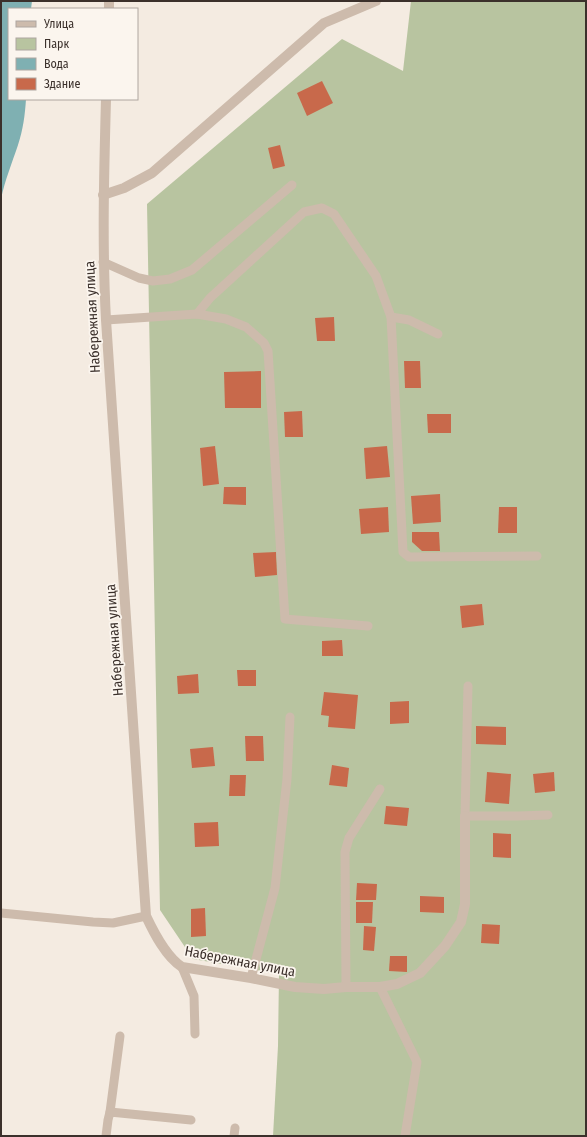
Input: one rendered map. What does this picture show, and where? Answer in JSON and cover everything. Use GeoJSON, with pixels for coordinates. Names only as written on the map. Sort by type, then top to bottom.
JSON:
{"type":"FeatureCollection","features":[{"type":"Feature","properties":{"kind":"street"},"geometry":{"type":"LineString","coordinates":[[103,195],[124,188],[152,173],[324,23],[376,1]]}},
{"type":"Feature","properties":{"kind":"street","name":"Набережная улица"},"geometry":{"type":"LineString","coordinates":[[106,100],[103,195],[103,262],[106,320],[146,916],[154,932],[174,962],[182,967],[295,987],[324,989],[346,987],[380,987],[397,984],[420,973],[445,946],[461,922],[465,904],[465,816]]}},
{"type":"Feature","properties":{"kind":"lane"},"geometry":{"type":"LineString","coordinates":[[103,262],[139,278],[153,281],[170,279],[192,270],[292,185]]}},
{"type":"Feature","properties":{"kind":"lane"},"geometry":{"type":"LineString","coordinates":[[197,314],[210,298],[304,212],[322,208],[334,214],[376,276],[392,317],[404,552],[408,558],[537,556]]}},
{"type":"Feature","properties":{"kind":"lane"},"geometry":{"type":"LineString","coordinates":[[106,320],[197,314],[226,319],[246,326],[264,343],[268,351],[285,618],[368,626]]}},
{"type":"Feature","properties":{"kind":"lane"},"geometry":{"type":"LineString","coordinates":[[392,317],[409,320],[438,334]]}},
{"type":"Feature","properties":{"kind":"lane"},"geometry":{"type":"LineString","coordinates":[[468,686],[465,816],[548,815]]}},
{"type":"Feature","properties":{"kind":"lane"},"geometry":{"type":"LineString","coordinates":[[251,978],[275,888],[287,779],[290,717]]}},
{"type":"Feature","properties":{"kind":"lane"},"geometry":{"type":"LineString","coordinates":[[346,987],[345,852],[349,838],[380,789]]}},
{"type":"Feature","properties":{"kind":"lane"},"geometry":{"type":"LineString","coordinates":[[1,913],[113,923],[146,916]]}},
{"type":"Feature","properties":{"kind":"lane"},"geometry":{"type":"LineString","coordinates":[[182,967],[194,996],[194,1034]]}},
{"type":"Feature","properties":{"kind":"lane"},"geometry":{"type":"LineString","coordinates":[[380,987],[417,1062],[405,1136]]}},
{"type":"Feature","properties":{"kind":"lane"},"geometry":{"type":"LineString","coordinates":[[106,1136],[120,1036]]}},
{"type":"Feature","properties":{"kind":"lane"},"geometry":{"type":"LineString","coordinates":[[110,1112],[192,1120]]}},
{"type":"Feature","properties":{"kind":"green space"},"geometry":{"type":"Polygon","coordinates":[[[411,1],[586,1],[586,1136],[273,1136],[278,1046],[279,974],[193,959],[160,910],[147,204],[342,39],[403,71],[411,1]]]}},
{"type":"Feature","properties":{"kind":"water"},"geometry":{"type":"Polygon","coordinates":[[[1,1],[32,1],[31,8],[8,8],[8,100],[26,100],[21,134],[1,199],[1,1]]]}},
{"type":"Feature","properties":{"kind":"building"},"geometry":{"type":"Polygon","coordinates":[[[322,81],[333,103],[307,116],[297,93],[322,81]]]}},
{"type":"Feature","properties":{"kind":"building"},"geometry":{"type":"Polygon","coordinates":[[[280,145],[285,166],[273,169],[268,148],[280,145]]]}},
{"type":"Feature","properties":{"kind":"building"},"geometry":{"type":"Polygon","coordinates":[[[334,317],[335,341],[317,341],[315,318],[334,317]]]}},
{"type":"Feature","properties":{"kind":"building"},"geometry":{"type":"Polygon","coordinates":[[[404,361],[420,361],[421,388],[405,388],[404,361]]]}},
{"type":"Feature","properties":{"kind":"building"},"geometry":{"type":"Polygon","coordinates":[[[261,371],[261,408],[225,408],[224,372],[261,371]]]}},
{"type":"Feature","properties":{"kind":"building"},"geometry":{"type":"Polygon","coordinates":[[[302,411],[303,437],[285,437],[284,412],[302,411]]]}},
{"type":"Feature","properties":{"kind":"building"},"geometry":{"type":"Polygon","coordinates":[[[427,414],[451,414],[451,433],[428,433],[427,414]]]}},
{"type":"Feature","properties":{"kind":"building"},"geometry":{"type":"Polygon","coordinates":[[[215,446],[219,484],[203,486],[200,448],[215,446]]]}},
{"type":"Feature","properties":{"kind":"building"},"geometry":{"type":"Polygon","coordinates":[[[387,446],[390,477],[366,479],[364,448],[387,446]]]}},
{"type":"Feature","properties":{"kind":"building"},"geometry":{"type":"Polygon","coordinates":[[[224,487],[246,487],[246,505],[223,504],[224,487]]]}},
{"type":"Feature","properties":{"kind":"building"},"geometry":{"type":"Polygon","coordinates":[[[440,494],[441,522],[413,524],[411,496],[440,494]]]}},
{"type":"Feature","properties":{"kind":"building"},"geometry":{"type":"Polygon","coordinates":[[[388,507],[389,532],[361,534],[359,509],[388,507]]]}},
{"type":"Feature","properties":{"kind":"building"},"geometry":{"type":"Polygon","coordinates":[[[499,507],[517,507],[517,533],[498,533],[499,507]]]}},
{"type":"Feature","properties":{"kind":"building"},"geometry":{"type":"Polygon","coordinates":[[[412,532],[439,532],[440,551],[422,551],[412,542],[412,532]]]}},
{"type":"Feature","properties":{"kind":"building"},"geometry":{"type":"Polygon","coordinates":[[[276,552],[277,575],[255,577],[253,553],[276,552]]]}},
{"type":"Feature","properties":{"kind":"building"},"geometry":{"type":"Polygon","coordinates":[[[482,604],[484,625],[462,628],[460,606],[482,604]]]}},
{"type":"Feature","properties":{"kind":"building"},"geometry":{"type":"Polygon","coordinates":[[[342,640],[343,656],[322,656],[322,641],[342,640]]]}},
{"type":"Feature","properties":{"kind":"building"},"geometry":{"type":"Polygon","coordinates":[[[237,670],[256,670],[256,686],[238,686],[237,670]]]}},
{"type":"Feature","properties":{"kind":"building"},"geometry":{"type":"Polygon","coordinates":[[[198,674],[199,693],[178,694],[177,676],[198,674]]]}},
{"type":"Feature","properties":{"kind":"building"},"geometry":{"type":"Polygon","coordinates":[[[324,692],[358,695],[355,729],[328,727],[329,716],[321,715],[324,692]]]}},
{"type":"Feature","properties":{"kind":"building"},"geometry":{"type":"Polygon","coordinates":[[[409,701],[409,723],[390,724],[390,702],[409,701]]]}},
{"type":"Feature","properties":{"kind":"building"},"geometry":{"type":"Polygon","coordinates":[[[476,726],[506,727],[506,745],[476,744],[476,726]]]}},
{"type":"Feature","properties":{"kind":"building"},"geometry":{"type":"Polygon","coordinates":[[[245,736],[263,736],[264,761],[246,761],[245,736]]]}},
{"type":"Feature","properties":{"kind":"building"},"geometry":{"type":"Polygon","coordinates":[[[213,747],[215,766],[192,768],[190,749],[213,747]]]}},
{"type":"Feature","properties":{"kind":"building"},"geometry":{"type":"Polygon","coordinates":[[[332,765],[349,768],[347,787],[329,785],[332,765]]]}},
{"type":"Feature","properties":{"kind":"building"},"geometry":{"type":"Polygon","coordinates":[[[487,772],[511,774],[509,804],[485,802],[487,772]]]}},
{"type":"Feature","properties":{"kind":"building"},"geometry":{"type":"Polygon","coordinates":[[[554,772],[555,791],[535,793],[533,774],[554,772]]]}},
{"type":"Feature","properties":{"kind":"building"},"geometry":{"type":"Polygon","coordinates":[[[230,775],[246,775],[245,796],[229,796],[230,775]]]}},
{"type":"Feature","properties":{"kind":"building"},"geometry":{"type":"Polygon","coordinates":[[[386,806],[409,808],[407,826],[384,824],[386,806]]]}},
{"type":"Feature","properties":{"kind":"building"},"geometry":{"type":"Polygon","coordinates":[[[218,822],[219,846],[195,847],[194,823],[218,822]]]}},
{"type":"Feature","properties":{"kind":"building"},"geometry":{"type":"Polygon","coordinates":[[[493,833],[511,834],[511,858],[493,857],[493,833]]]}},
{"type":"Feature","properties":{"kind":"building"},"geometry":{"type":"Polygon","coordinates":[[[357,883],[377,884],[376,900],[356,900],[357,883]]]}},
{"type":"Feature","properties":{"kind":"building"},"geometry":{"type":"Polygon","coordinates":[[[420,896],[444,897],[444,913],[420,912],[420,896]]]}},
{"type":"Feature","properties":{"kind":"building"},"geometry":{"type":"Polygon","coordinates":[[[356,902],[373,902],[372,923],[356,923],[356,902]]]}},
{"type":"Feature","properties":{"kind":"building"},"geometry":{"type":"Polygon","coordinates":[[[205,908],[206,936],[191,937],[191,909],[205,908]]]}},
{"type":"Feature","properties":{"kind":"building"},"geometry":{"type":"Polygon","coordinates":[[[482,924],[500,925],[499,944],[481,943],[482,924]]]}},
{"type":"Feature","properties":{"kind":"building"},"geometry":{"type":"Polygon","coordinates":[[[364,926],[376,927],[374,951],[363,950],[364,926]]]}},
{"type":"Feature","properties":{"kind":"building"},"geometry":{"type":"Polygon","coordinates":[[[390,956],[407,956],[407,972],[389,971],[390,956]]]}}]}
